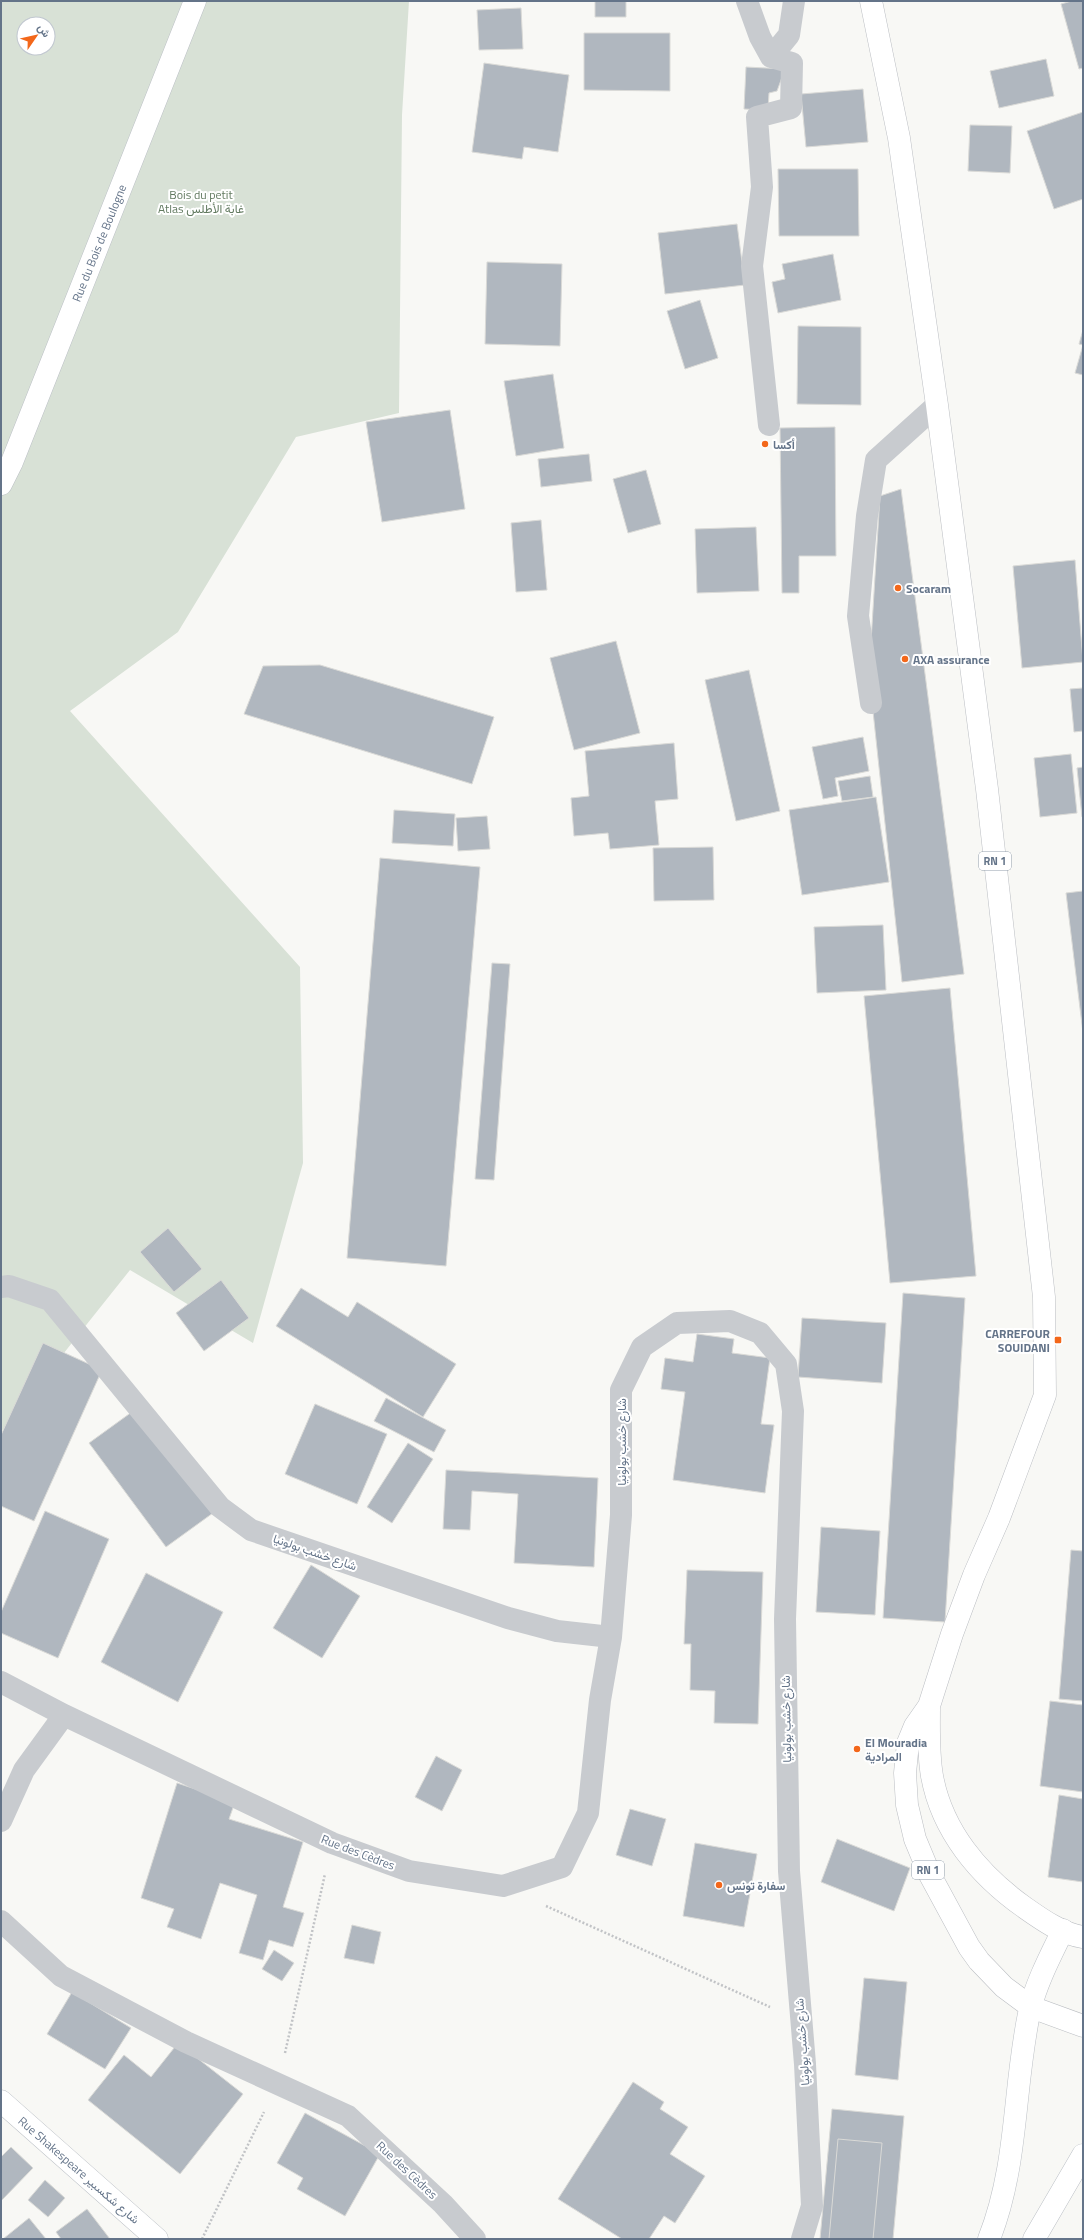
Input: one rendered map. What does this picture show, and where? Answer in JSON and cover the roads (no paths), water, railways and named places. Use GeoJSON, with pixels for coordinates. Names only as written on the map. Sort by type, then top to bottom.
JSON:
{"type":"FeatureCollection","features":[{"type":"Feature","properties":{"kind":"main road","name":"Rue du Bois de Boulogne"},"geometry":{"type":"LineString","coordinates":[[1,484],[12,462],[195,1]]}},
{"type":"Feature","properties":{"kind":"main road","name":"RN 1"},"geometry":{"type":"LineString","coordinates":[[871,1],[899,138],[937,405],[986,789],[1044,1296],[1046,1395],[999,1518],[974,1575],[952,1634],[929,1706],[915,1726],[908,1743],[905,1773],[907,1805],[915,1839],[930,1876],[969,1947],[992,1976],[1016,1997],[1031,2007],[1083,2026]]}},
{"type":"Feature","properties":{"kind":"main road","name":"RN 1"},"geometry":{"type":"LineString","coordinates":[[929,1706],[932,1776],[938,1802],[961,1847],[979,1869],[1000,1888],[1043,1920],[1073,1933]]}},
{"type":"Feature","properties":{"kind":"main road"},"geometry":{"type":"LineString","coordinates":[[989,2239],[1007,2181],[1015,2135],[1022,2049],[1031,2007],[1038,1985],[1073,1933]]}},
{"type":"Feature","properties":{"kind":"main road","name":"Rue Shakespeare شارع شكسبير"},"geometry":{"type":"LineString","coordinates":[[1,2101],[157,2239]]}},
{"type":"Feature","properties":{"kind":"main road"},"geometry":{"type":"LineString","coordinates":[[1034,2239],[1083,2155]]}},
{"type":"Feature","properties":{"kind":"street"},"geometry":{"type":"LineString","coordinates":[[747,1],[760,37],[771,57],[792,63],[791,108],[757,117],[762,187],[752,266],[769,424]]}},
{"type":"Feature","properties":{"kind":"street"},"geometry":{"type":"LineString","coordinates":[[771,57],[789,35],[794,1]]}},
{"type":"Feature","properties":{"kind":"street"},"geometry":{"type":"LineString","coordinates":[[871,703],[858,616],[867,516],[876,460],[937,405]]}},
{"type":"Feature","properties":{"kind":"street","name":"شارع خشب بولونيا"},"geometry":{"type":"LineString","coordinates":[[1,1287],[9,1286],[50,1300],[220,1507],[250,1530],[508,1618],[557,1631],[611,1637],[622,1515],[620,1390],[642,1347],[677,1323],[730,1321],[760,1333],[786,1364],[793,1411],[785,1619],[789,1872],[801,2021],[812,2206],[802,2239]]}},
{"type":"Feature","properties":{"kind":"street","name":"Rue des Cèdres"},"geometry":{"type":"LineString","coordinates":[[1,1682],[64,1715],[332,1843],[409,1871],[502,1886],[562,1867],[588,1813],[600,1700],[611,1637]]}},
{"type":"Feature","properties":{"kind":"street"},"geometry":{"type":"LineString","coordinates":[[1,1821],[24,1770],[64,1715]]}},
{"type":"Feature","properties":{"kind":"street","name":"Rue des Cèdres"},"geometry":{"type":"LineString","coordinates":[[1,1921],[61,1976],[186,2042],[348,2116],[443,2204],[475,2239]]}},
{"type":"Feature","properties":{"kind":"place","name":"أكسا"},"geometry":{"type":"Point","coordinates":[765,444]}},
{"type":"Feature","properties":{"kind":"place","name":"Socaram"},"geometry":{"type":"Point","coordinates":[898,588]}},
{"type":"Feature","properties":{"kind":"place","name":"AXA assurance"},"geometry":{"type":"Point","coordinates":[905,659]}},
{"type":"Feature","properties":{"kind":"place","name":"CARREFOUR SOUIDANI"},"geometry":{"type":"Point","coordinates":[1058,1340]}},
{"type":"Feature","properties":{"kind":"place","name":"El Mouradia المرادية"},"geometry":{"type":"Point","coordinates":[857,1749]}},
{"type":"Feature","properties":{"kind":"place","name":"سفارة تونس"},"geometry":{"type":"Point","coordinates":[719,1885]}},
{"type":"Feature","properties":{"kind":"park label","name":"Bois du petit Atlas غابة الأطلس"},"geometry":{"type":"Point","coordinates":[201,201]}}]}
